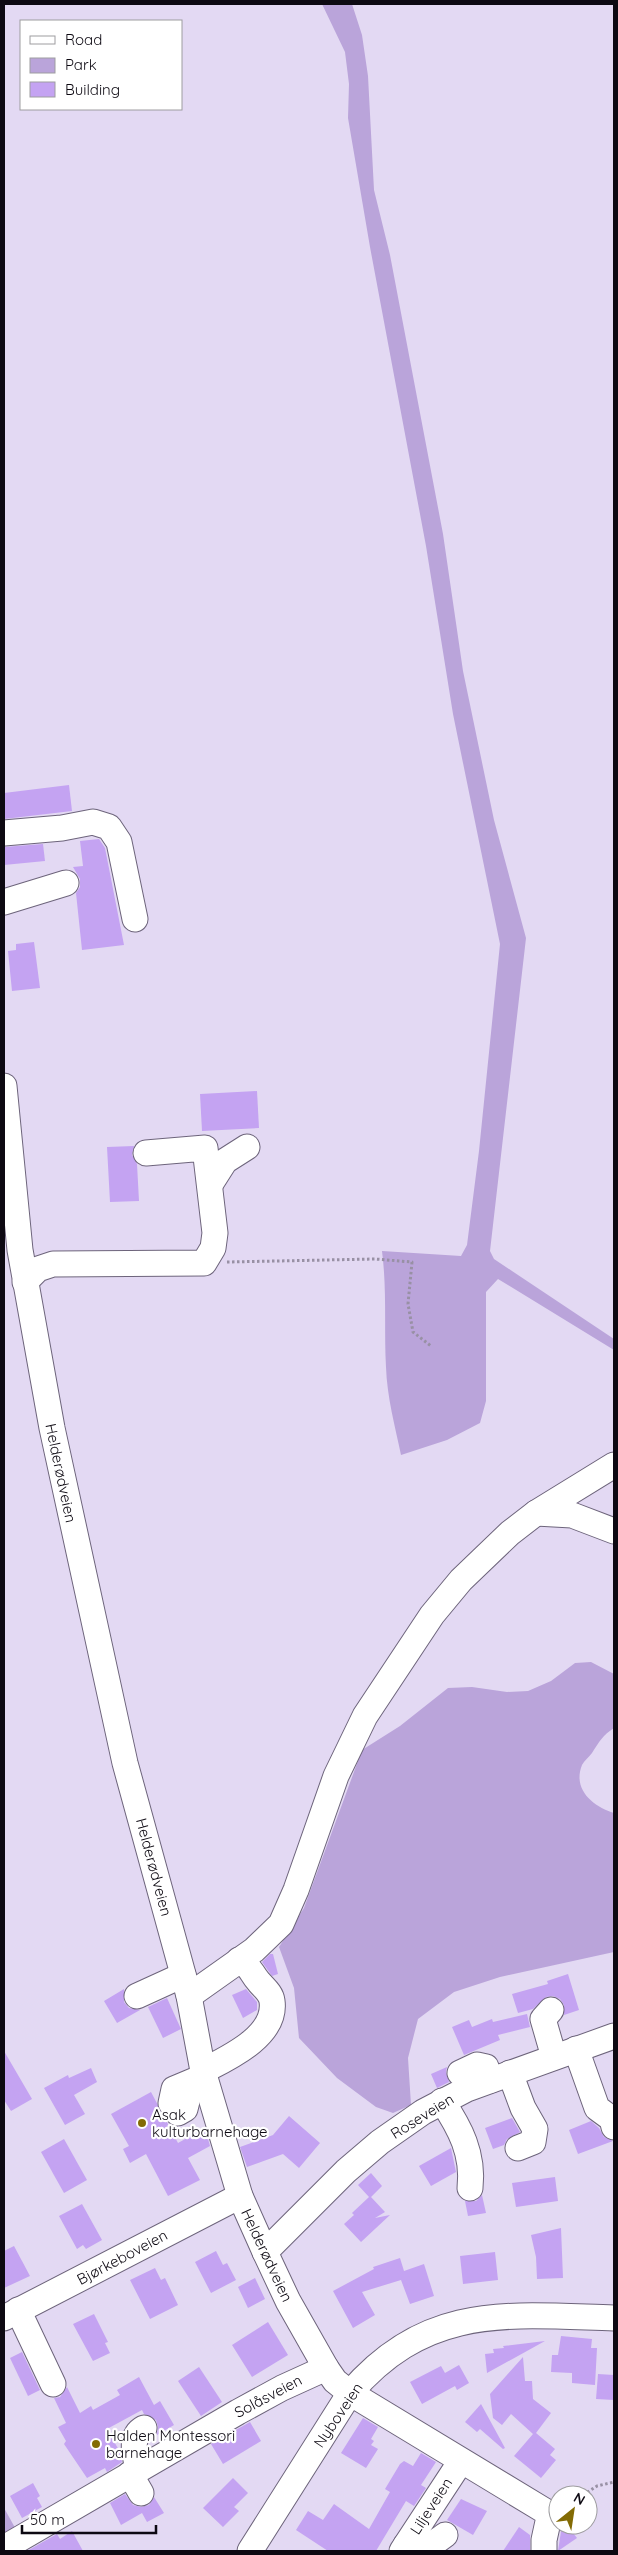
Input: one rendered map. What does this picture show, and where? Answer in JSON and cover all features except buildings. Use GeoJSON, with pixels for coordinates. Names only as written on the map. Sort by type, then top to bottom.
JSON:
{"type":"FeatureCollection","features":[{"type":"Feature","properties":{"kind":"street"},"geometry":{"type":"LineString","coordinates":[[4,833],[62,828],[93,822],[109,826],[119,842],[135,919]]}},
{"type":"Feature","properties":{"kind":"street"},"geometry":{"type":"LineString","coordinates":[[4,902],[66,883]]}},
{"type":"Feature","properties":{"kind":"street","name":"Helderødveien"},"geometry":{"type":"LineString","coordinates":[[4,1086],[25,1282],[54,1438],[125,1763],[186,1986],[201,2076],[240,2196],[288,2301],[335,2381],[350,2393],[545,2511],[549,2517],[544,2540],[544,2551]]}},
{"type":"Feature","properties":{"kind":"street"},"geometry":{"type":"LineString","coordinates":[[211,1183],[224,1161],[247,1147]]}},
{"type":"Feature","properties":{"kind":"street"},"geometry":{"type":"LineString","coordinates":[[25,1282],[38,1269],[53,1264],[204,1263],[213,1248],[215,1233],[211,1183],[205,1148],[146,1153]]}},
{"type":"Feature","properties":{"kind":"street"},"geometry":{"type":"LineString","coordinates":[[137,1996],[186,1986],[239,1960],[269,1937],[281,1924],[296,1890],[336,1776],[365,1716],[432,1615],[461,1580],[492,1549],[536,1513],[614,1464]]}},
{"type":"Feature","properties":{"kind":"street"},"geometry":{"type":"LineString","coordinates":[[536,1513],[572,1515],[614,1531]]}},
{"type":"Feature","properties":{"kind":"street"},"geometry":{"type":"LineString","coordinates":[[201,2076],[256,2037],[268,2025],[272,2014],[272,2000],[267,1990],[259,1982],[253,1970],[239,1960]]}},
{"type":"Feature","properties":{"kind":"street"},"geometry":{"type":"LineString","coordinates":[[551,2010],[543,2019],[597,2108],[612,2119],[614,2127]]}},
{"type":"Feature","properties":{"kind":"street","name":"Roseveien"},"geometry":{"type":"LineString","coordinates":[[265,2252],[346,2171],[380,2142],[442,2101],[501,2076],[614,2036]]}},
{"type":"Feature","properties":{"kind":"street"},"geometry":{"type":"LineString","coordinates":[[460,2073],[477,2065],[486,2067],[501,2076],[535,2129],[533,2142],[518,2148]]}},
{"type":"Feature","properties":{"kind":"street"},"geometry":{"type":"LineString","coordinates":[[442,2101],[457,2124],[466,2145],[472,2170],[470,2188]]}},
{"type":"Feature","properties":{"kind":"street","name":"Bjørkeboveien"},"geometry":{"type":"LineString","coordinates":[[11,2314],[240,2196]]}},
{"type":"Feature","properties":{"kind":"street"},"geometry":{"type":"LineString","coordinates":[[11,2314],[54,2384]]}},
{"type":"Feature","properties":{"kind":"street","name":"Nyboveien"},"geometry":{"type":"LineString","coordinates":[[250,2551],[350,2393],[367,2373],[405,2344],[421,2336],[472,2319],[529,2314],[614,2318]]}},
{"type":"Feature","properties":{"kind":"street","name":"Solåsveien"},"geometry":{"type":"LineString","coordinates":[[4,2548],[58,2524],[136,2478],[179,2436],[326,2368]]}},
{"type":"Feature","properties":{"kind":"street"},"geometry":{"type":"LineString","coordinates":[[136,2478],[134,2442],[140,2430],[144,2428]]}},
{"type":"Feature","properties":{"kind":"street","name":"Liljeveien"},"geometry":{"type":"LineString","coordinates":[[404,2548],[461,2461]]}},
{"type":"Feature","properties":{"kind":"street"},"geometry":{"type":"LineString","coordinates":[[404,2548],[427,2546],[438,2542],[445,2535]]}},
{"type":"Feature","properties":{"kind":"path"},"geometry":{"type":"LineString","coordinates":[[204,1263],[375,1258],[412,1262],[408,1304],[413,1332],[431,1346]]}},
{"type":"Feature","properties":{"kind":"path"},"geometry":{"type":"LineString","coordinates":[[598,2486],[614,2482]]}},
{"type":"Feature","properties":{"kind":"green space"},"geometry":{"type":"Polygon","coordinates":[[[322,4],[352,4],[362,35],[368,76],[374,190],[390,255],[443,534],[463,671],[494,820],[526,938],[490,1251],[494,1259],[614,1339],[614,1350],[498,1279],[486,1292],[486,1401],[480,1423],[447,1440],[401,1455],[388,1389],[382,1251],[461,1256],[467,1245],[479,1151],[500,944],[453,714],[426,546],[370,247],[348,118],[349,84],[345,52],[322,4]]]}},
{"type":"Feature","properties":{"kind":"green space"},"geometry":{"type":"Polygon","coordinates":[[[591,1662],[614,1674],[614,1728],[604,1736],[582,1765],[580,1782],[582,1790],[592,1802],[614,1813],[614,1952],[500,1977],[454,1992],[418,2019],[408,2058],[411,2105],[393,2113],[376,2107],[337,2078],[299,2038],[294,1988],[279,1947],[304,1908],[362,1750],[400,1726],[448,1688],[472,1687],[507,1692],[528,1691],[551,1681],[575,1663],[591,1662]]]}},
{"type":"Feature","properties":{"kind":"green space"},"geometry":{"type":"Polygon","coordinates":[[[4,2508],[18,2533],[4,2541],[4,2508]]]}},
{"type":"Feature","properties":{"kind":"place","name":"Asak kulturbarnehage"},"geometry":{"type":"Point","coordinates":[142,2123]}},
{"type":"Feature","properties":{"kind":"place","name":"Halden Montessori barnehage"},"geometry":{"type":"Point","coordinates":[96,2444]}}]}
